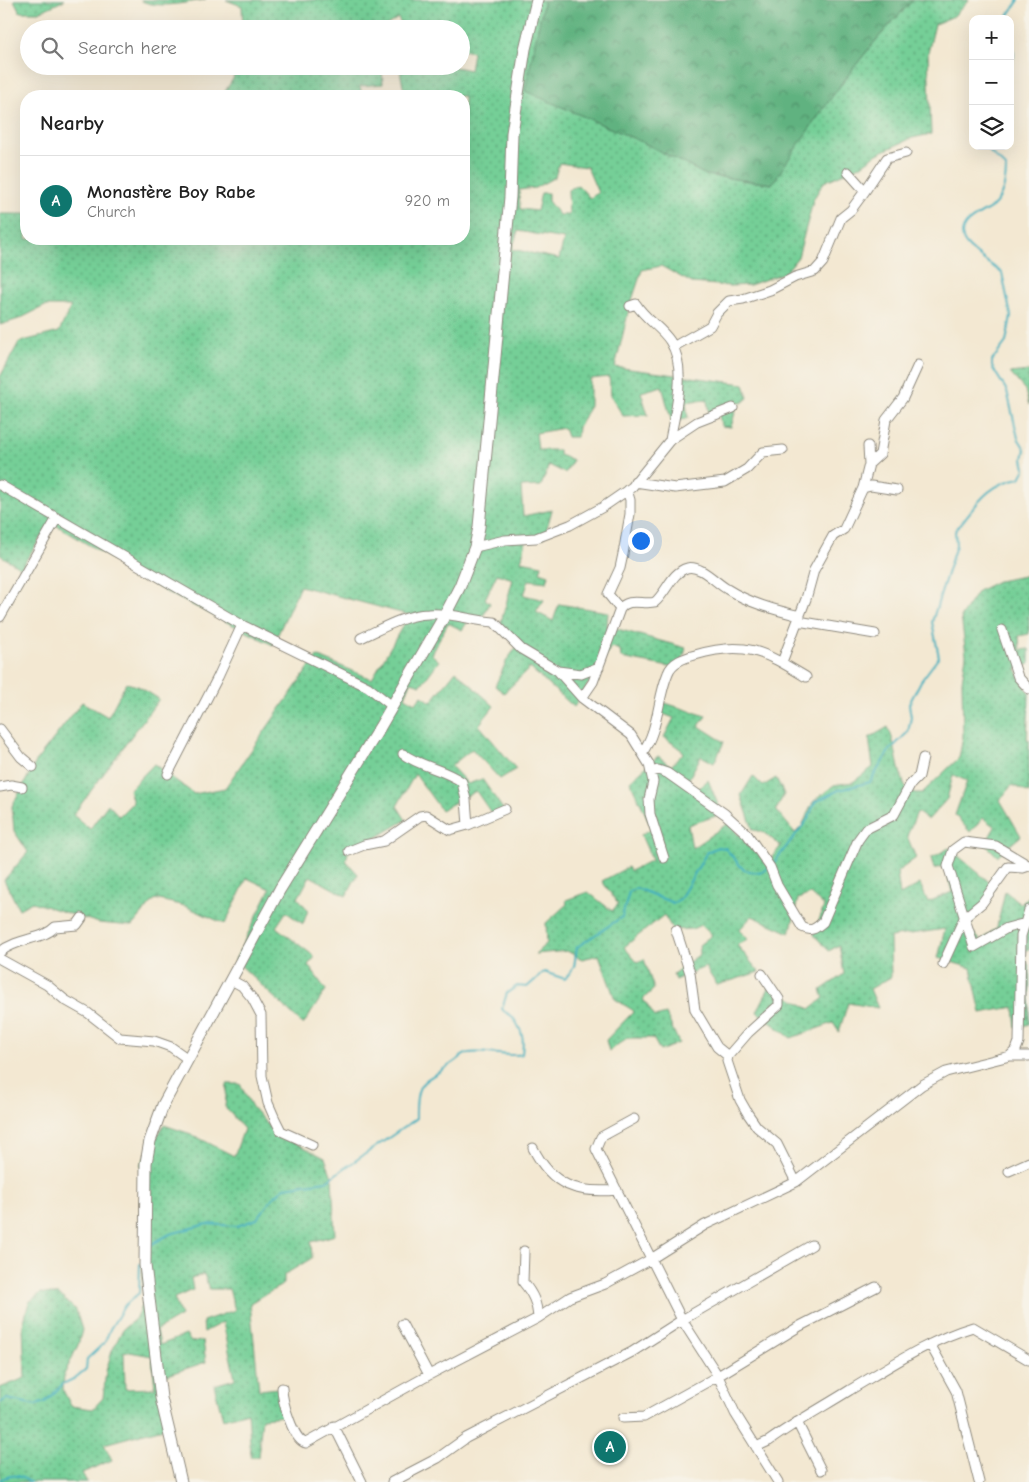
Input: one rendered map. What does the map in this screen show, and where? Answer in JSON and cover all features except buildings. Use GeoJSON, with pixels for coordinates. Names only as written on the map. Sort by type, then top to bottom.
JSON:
{"type":"FeatureCollection","features":[{"type":"Feature","properties":{"kind":"main road"},"geometry":{"type":"LineString","coordinates":[[181,1482],[158,1378],[145,1265],[146,1163],[150,1141],[163,1105],[286,879],[392,706],[445,615],[460,586],[475,547],[479,527],[504,258],[512,133],[525,49],[537,0]]}},
{"type":"Feature","properties":{"kind":"street"},"geometry":{"type":"LineString","coordinates":[[673,347],[710,326],[717,314],[729,301],[743,299],[785,284],[795,277],[815,271],[822,262],[841,218],[851,210],[887,158],[906,153]]}},
{"type":"Feature","properties":{"kind":"street"},"geometry":{"type":"LineString","coordinates":[[848,172],[865,191]]}},
{"type":"Feature","properties":{"kind":"street"},"geometry":{"type":"LineString","coordinates":[[630,306],[636,304],[670,341],[673,347],[679,370],[670,440]]}},
{"type":"Feature","properties":{"kind":"street"},"geometry":{"type":"LineString","coordinates":[[869,464],[880,454],[886,420],[903,398],[918,366]]}},
{"type":"Feature","properties":{"kind":"street"},"geometry":{"type":"LineString","coordinates":[[475,547],[496,541],[523,540],[550,534],[602,507],[627,490],[670,440],[697,422],[733,408]]}},
{"type":"Feature","properties":{"kind":"street"},"geometry":{"type":"LineString","coordinates":[[782,662],[799,619],[814,570],[833,536],[844,529],[863,488],[869,464],[868,446]]}},
{"type":"Feature","properties":{"kind":"street"},"geometry":{"type":"LineString","coordinates":[[635,482],[675,488],[725,482],[748,469],[763,452],[783,450]]}},
{"type":"Feature","properties":{"kind":"street"},"geometry":{"type":"LineString","coordinates":[[0,485],[242,625],[368,687],[392,706]]}},
{"type":"Feature","properties":{"kind":"street"},"geometry":{"type":"LineString","coordinates":[[863,488],[871,486],[896,490]]}},
{"type":"Feature","properties":{"kind":"street"},"geometry":{"type":"LineString","coordinates":[[620,609],[608,594],[620,568],[623,554],[630,514],[630,500],[627,490]]}},
{"type":"Feature","properties":{"kind":"street"},"geometry":{"type":"LineString","coordinates":[[0,617],[57,518]]}},
{"type":"Feature","properties":{"kind":"street"},"geometry":{"type":"LineString","coordinates":[[582,698],[593,682],[623,604],[629,602],[655,602],[678,574],[687,568],[696,568],[741,597],[799,619],[875,634]]}},
{"type":"Feature","properties":{"kind":"street"},"geometry":{"type":"LineString","coordinates":[[362,638],[408,617],[428,614],[445,615],[466,620],[494,622],[521,649],[558,670],[580,674],[598,667]]}},
{"type":"Feature","properties":{"kind":"street"},"geometry":{"type":"LineString","coordinates":[[168,774],[218,677],[242,625]]}},
{"type":"Feature","properties":{"kind":"street"},"geometry":{"type":"LineString","coordinates":[[1002,630],[1018,676],[1029,689]]}},
{"type":"Feature","properties":{"kind":"street"},"geometry":{"type":"LineString","coordinates":[[642,753],[653,736],[654,721],[668,673],[674,664],[686,657],[730,647],[746,648],[782,662],[806,677]]}},
{"type":"Feature","properties":{"kind":"street"},"geometry":{"type":"LineString","coordinates":[[558,670],[582,698],[631,735],[642,753],[652,772],[650,814],[664,858]]}},
{"type":"Feature","properties":{"kind":"street"},"geometry":{"type":"LineString","coordinates":[[0,729],[22,757],[33,767]]}},
{"type":"Feature","properties":{"kind":"street"},"geometry":{"type":"LineString","coordinates":[[403,754],[413,762],[453,776],[462,782],[466,800],[468,826]]}},
{"type":"Feature","properties":{"kind":"street"},"geometry":{"type":"LineString","coordinates":[[652,772],[658,770],[667,773],[725,814],[747,834],[770,867],[777,885],[802,927],[808,930],[815,929],[823,922],[858,840],[866,828],[894,815],[910,785],[919,776],[923,758]]}},
{"type":"Feature","properties":{"kind":"street"},"geometry":{"type":"LineString","coordinates":[[0,787],[11,785],[22,787]]}},
{"type":"Feature","properties":{"kind":"street"},"geometry":{"type":"LineString","coordinates":[[349,851],[384,841],[420,816],[426,815],[450,830],[468,826],[505,810]]}},
{"type":"Feature","properties":{"kind":"street"},"geometry":{"type":"LineString","coordinates":[[1026,923],[1007,928],[974,947],[948,866],[953,850],[964,842],[996,846],[1029,865]]}},
{"type":"Feature","properties":{"kind":"street"},"geometry":{"type":"LineString","coordinates":[[943,964],[964,918],[982,903],[1008,867],[1023,868],[1029,865]]}},
{"type":"Feature","properties":{"kind":"street"},"geometry":{"type":"LineString","coordinates":[[1010,1056],[1016,1050],[1018,1042],[1021,936],[1029,910]]}},
{"type":"Feature","properties":{"kind":"street"},"geometry":{"type":"LineString","coordinates":[[0,952],[11,943],[49,934],[55,927],[77,924],[82,918]]}},
{"type":"Feature","properties":{"kind":"street"},"geometry":{"type":"LineString","coordinates":[[676,930],[690,974],[695,1010],[717,1047],[728,1056]]}},
{"type":"Feature","properties":{"kind":"street"},"geometry":{"type":"LineString","coordinates":[[0,959],[46,985],[65,1000],[88,1013],[120,1038],[154,1041],[171,1047],[188,1059]]}},
{"type":"Feature","properties":{"kind":"street"},"geometry":{"type":"LineString","coordinates":[[762,974],[778,999],[779,1005],[748,1033],[728,1056],[727,1060],[740,1100],[756,1127],[777,1144],[796,1182]]}},
{"type":"Feature","properties":{"kind":"street"},"geometry":{"type":"LineString","coordinates":[[231,980],[242,986],[252,998],[261,1015],[262,1076],[268,1103],[275,1119],[282,1131],[312,1146]]}},
{"type":"Feature","properties":{"kind":"street"},"geometry":{"type":"LineString","coordinates":[[282,1388],[285,1408],[302,1443],[306,1444],[334,1426],[538,1318],[570,1297],[605,1284],[651,1259],[705,1225],[796,1182],[922,1085],[946,1072],[1010,1056],[1029,1056]]}},
{"type":"Feature","properties":{"kind":"street"},"geometry":{"type":"LineString","coordinates":[[634,1119],[601,1137],[596,1149],[682,1320],[718,1376],[734,1413],[778,1482]]}},
{"type":"Feature","properties":{"kind":"street"},"geometry":{"type":"LineString","coordinates":[[533,1148],[549,1172],[573,1188],[586,1192],[617,1190]]}},
{"type":"Feature","properties":{"kind":"street"},"geometry":{"type":"LineString","coordinates":[[1009,1171],[1029,1162]]}},
{"type":"Feature","properties":{"kind":"street"},"geometry":{"type":"LineString","coordinates":[[392,1482],[438,1458],[466,1438],[632,1352],[682,1320],[812,1245]]}},
{"type":"Feature","properties":{"kind":"street"},"geometry":{"type":"LineString","coordinates":[[524,1251],[523,1282],[533,1294],[537,1305],[538,1318]]}},
{"type":"Feature","properties":{"kind":"street"},"geometry":{"type":"LineString","coordinates":[[623,1418],[644,1417],[718,1376],[800,1326],[876,1287]]}},
{"type":"Feature","properties":{"kind":"street"},"geometry":{"type":"LineString","coordinates":[[402,1324],[429,1375]]}},
{"type":"Feature","properties":{"kind":"street"},"geometry":{"type":"LineString","coordinates":[[756,1447],[930,1344],[973,1327],[1029,1360]]}},
{"type":"Feature","properties":{"kind":"street"},"geometry":{"type":"LineString","coordinates":[[930,1344],[956,1391],[979,1482]]}},
{"type":"Feature","properties":{"kind":"street"},"geometry":{"type":"LineString","coordinates":[[797,1422],[821,1470]]}},
{"type":"Feature","properties":{"kind":"street"},"geometry":{"type":"LineString","coordinates":[[334,1426],[362,1482]]}},
{"type":"Feature","properties":{"kind":"green space"},"geometry":{"type":"Polygon","coordinates":[[[14,0],[65,0],[39,12],[20,12],[14,0]]]}},
{"type":"Feature","properties":{"kind":"green space"},"geometry":{"type":"Polygon","coordinates":[[[140,0],[206,0],[164,5],[147,3],[140,0]]]}},
{"type":"Feature","properties":{"kind":"green space"},"geometry":{"type":"Polygon","coordinates":[[[226,0],[544,0],[526,91],[642,142],[706,175],[771,184],[821,112],[856,66],[913,0],[969,0],[954,16],[935,24],[928,53],[931,134],[912,138],[877,154],[860,166],[824,182],[814,198],[798,257],[786,272],[750,285],[730,286],[692,283],[661,266],[642,270],[629,309],[615,367],[744,384],[748,398],[742,403],[738,402],[731,427],[721,426],[719,415],[709,415],[707,399],[686,402],[688,418],[672,423],[662,386],[641,392],[648,415],[623,416],[611,396],[609,377],[590,379],[590,406],[578,427],[577,437],[567,437],[564,428],[536,433],[538,450],[559,450],[559,455],[573,460],[565,473],[549,465],[541,486],[521,487],[523,516],[552,510],[544,538],[527,538],[521,561],[542,565],[540,572],[549,575],[547,582],[529,580],[524,595],[544,600],[536,612],[553,621],[559,604],[608,612],[607,626],[686,648],[680,669],[621,658],[620,650],[611,647],[574,707],[530,668],[504,693],[495,686],[507,660],[521,641],[499,629],[513,579],[497,574],[485,599],[490,603],[480,622],[471,617],[462,630],[448,623],[431,654],[439,661],[421,685],[411,682],[405,697],[416,703],[422,696],[431,702],[456,671],[494,706],[479,725],[516,769],[500,779],[472,749],[451,766],[468,784],[482,779],[505,812],[494,817],[476,791],[441,810],[415,774],[397,806],[406,820],[374,839],[349,848],[346,861],[358,874],[346,896],[310,876],[298,898],[308,910],[303,924],[286,912],[276,927],[315,957],[308,965],[326,990],[303,1025],[235,960],[270,889],[247,878],[225,924],[185,906],[155,899],[132,926],[99,923],[32,902],[19,909],[4,880],[28,852],[14,831],[12,806],[37,760],[82,702],[108,717],[126,683],[138,686],[159,699],[73,815],[90,829],[108,804],[119,816],[133,802],[129,790],[154,764],[194,794],[225,788],[317,656],[372,679],[409,615],[300,586],[273,645],[166,592],[51,522],[21,568],[0,555],[0,377],[19,342],[59,332],[71,306],[45,306],[19,319],[0,325],[0,214],[20,214],[20,245],[470,245],[470,90],[404,90],[401,75],[470,75],[473,52],[470,52],[470,20],[399,20],[398,18],[395,20],[243,20],[242,6],[226,0]],[[559,163],[555,177],[535,188],[519,190],[520,209],[537,211],[541,193],[548,193],[548,201],[559,215],[569,215],[568,190],[578,185],[590,198],[598,193],[587,167],[559,163]],[[518,231],[512,249],[559,259],[564,239],[518,231]]]}},
{"type":"Feature","properties":{"kind":"green space"},"geometry":{"type":"Polygon","coordinates":[[[544,0],[913,0],[856,66],[821,112],[772,184],[706,175],[642,142],[525,91],[544,0]]]}},
{"type":"Feature","properties":{"kind":"green space"},"geometry":{"type":"Polygon","coordinates":[[[234,75],[382,75],[383,84],[360,86],[361,90],[226,90],[234,75]]]}},
{"type":"Feature","properties":{"kind":"green space"},"geometry":{"type":"Polygon","coordinates":[[[1029,371],[1029,405],[1025,390],[1010,373],[1029,371]]]}},
{"type":"Feature","properties":{"kind":"green space"},"geometry":{"type":"Polygon","coordinates":[[[1029,575],[1029,634],[1019,636],[1020,650],[1029,649],[1029,664],[1016,669],[1029,694],[1027,740],[1029,740],[1029,793],[1012,785],[1000,800],[1021,836],[997,856],[985,844],[995,827],[983,818],[970,832],[955,815],[967,781],[953,775],[947,799],[928,820],[917,812],[907,836],[916,858],[897,872],[900,895],[920,884],[928,902],[952,892],[945,866],[934,869],[931,858],[949,848],[995,887],[969,928],[981,941],[997,927],[1005,891],[1021,904],[1029,896],[1029,949],[1023,953],[1029,967],[1029,1024],[1016,1028],[1014,1007],[981,1013],[971,968],[938,958],[945,929],[890,937],[891,977],[870,989],[878,1008],[848,1003],[839,1032],[833,1023],[791,1038],[757,1012],[770,986],[810,1009],[824,998],[821,990],[844,974],[839,945],[829,951],[814,935],[824,906],[810,894],[798,899],[790,933],[752,916],[739,930],[748,939],[737,945],[759,972],[717,985],[705,967],[675,980],[673,974],[700,954],[699,945],[712,935],[701,925],[692,929],[673,930],[664,915],[624,947],[637,962],[644,959],[654,989],[643,999],[655,1017],[666,1014],[679,1043],[660,1051],[653,1038],[627,1038],[609,1051],[606,1040],[634,1011],[615,999],[599,955],[582,959],[567,951],[535,954],[547,943],[546,923],[567,904],[566,900],[588,892],[612,911],[618,904],[602,881],[628,867],[630,871],[652,860],[641,835],[652,828],[630,781],[658,756],[671,766],[684,752],[664,737],[674,718],[658,712],[665,703],[706,716],[699,726],[724,742],[714,763],[701,756],[687,782],[697,790],[708,780],[722,814],[688,825],[692,848],[730,822],[738,835],[742,834],[767,863],[781,846],[763,832],[753,830],[741,795],[753,776],[763,786],[776,778],[784,794],[776,810],[795,833],[802,826],[813,802],[834,785],[853,782],[873,767],[869,738],[888,727],[901,776],[909,793],[922,793],[959,758],[963,737],[962,681],[966,655],[961,616],[978,591],[998,581],[1029,575]]]}},
{"type":"Feature","properties":{"kind":"green space"},"geometry":{"type":"Polygon","coordinates":[[[227,1084],[240,1084],[252,1107],[274,1132],[325,1158],[332,1177],[335,1235],[311,1242],[312,1258],[284,1275],[284,1284],[250,1303],[259,1390],[279,1388],[286,1416],[262,1418],[258,1457],[251,1457],[248,1412],[223,1419],[214,1385],[235,1379],[223,1322],[204,1332],[203,1321],[235,1310],[229,1289],[209,1289],[204,1274],[191,1278],[193,1290],[174,1298],[181,1316],[157,1330],[160,1345],[186,1335],[191,1342],[203,1341],[206,1362],[164,1376],[163,1428],[104,1444],[112,1460],[82,1473],[87,1482],[0,1482],[0,1388],[25,1378],[23,1325],[29,1302],[41,1293],[59,1295],[76,1310],[82,1330],[78,1345],[64,1375],[63,1390],[71,1406],[93,1409],[103,1398],[106,1371],[112,1351],[123,1329],[135,1319],[144,1300],[141,1163],[164,1125],[191,1134],[234,1156],[244,1129],[225,1107],[227,1084]],[[124,1351],[125,1389],[155,1388],[152,1356],[124,1351]]]}},
{"type":"Feature","properties":{"kind":"waterway"},"geometry":{"type":"LineString","coordinates":[[1009,15],[1019,0]]}},
{"type":"Feature","properties":{"kind":"waterway"},"geometry":{"type":"LineString","coordinates":[[772,865],[808,819],[815,802],[839,790],[870,782],[889,751],[908,732],[911,717],[909,704],[921,681],[939,657],[932,622],[956,545],[955,531],[983,497],[998,485],[1020,478],[1025,469],[1023,459],[1025,449],[1018,438],[1007,391],[992,367],[992,361],[1006,342],[1011,316],[1002,273],[974,252],[962,237],[962,231],[965,226],[993,206],[1000,198],[1004,188],[1006,167],[989,150]]}},
{"type":"Feature","properties":{"kind":"waterway"},"geometry":{"type":"LineString","coordinates":[[150,1245],[170,1234],[207,1224],[237,1226],[257,1219],[271,1200],[285,1187],[326,1181],[416,1119],[417,1096],[422,1084],[463,1056],[475,1052],[522,1054],[523,1040],[521,1032],[513,1017],[502,1009],[507,993],[517,986],[527,987],[544,972],[565,979],[574,967],[577,947],[622,917],[629,892],[636,888],[673,903],[680,899],[707,852],[718,847],[725,848],[744,870],[760,873],[768,868]]}},
{"type":"Feature","properties":{"kind":"waterway"},"geometry":{"type":"LineString","coordinates":[[0,1403],[7,1399],[36,1405],[45,1402],[63,1384],[75,1378],[86,1369],[87,1359],[105,1342],[110,1329],[125,1305],[139,1293],[140,1264]]}},
{"type":"Feature","properties":{"kind":"waterway"},"geometry":{"type":"LineString","coordinates":[[0,1480],[8,1476],[15,1476],[30,1482]]}},
{"type":"Feature","properties":{"kind":"place","name":"Monastère Boy Rabe"},"geometry":{"type":"Point","coordinates":[610,1447]}}]}
